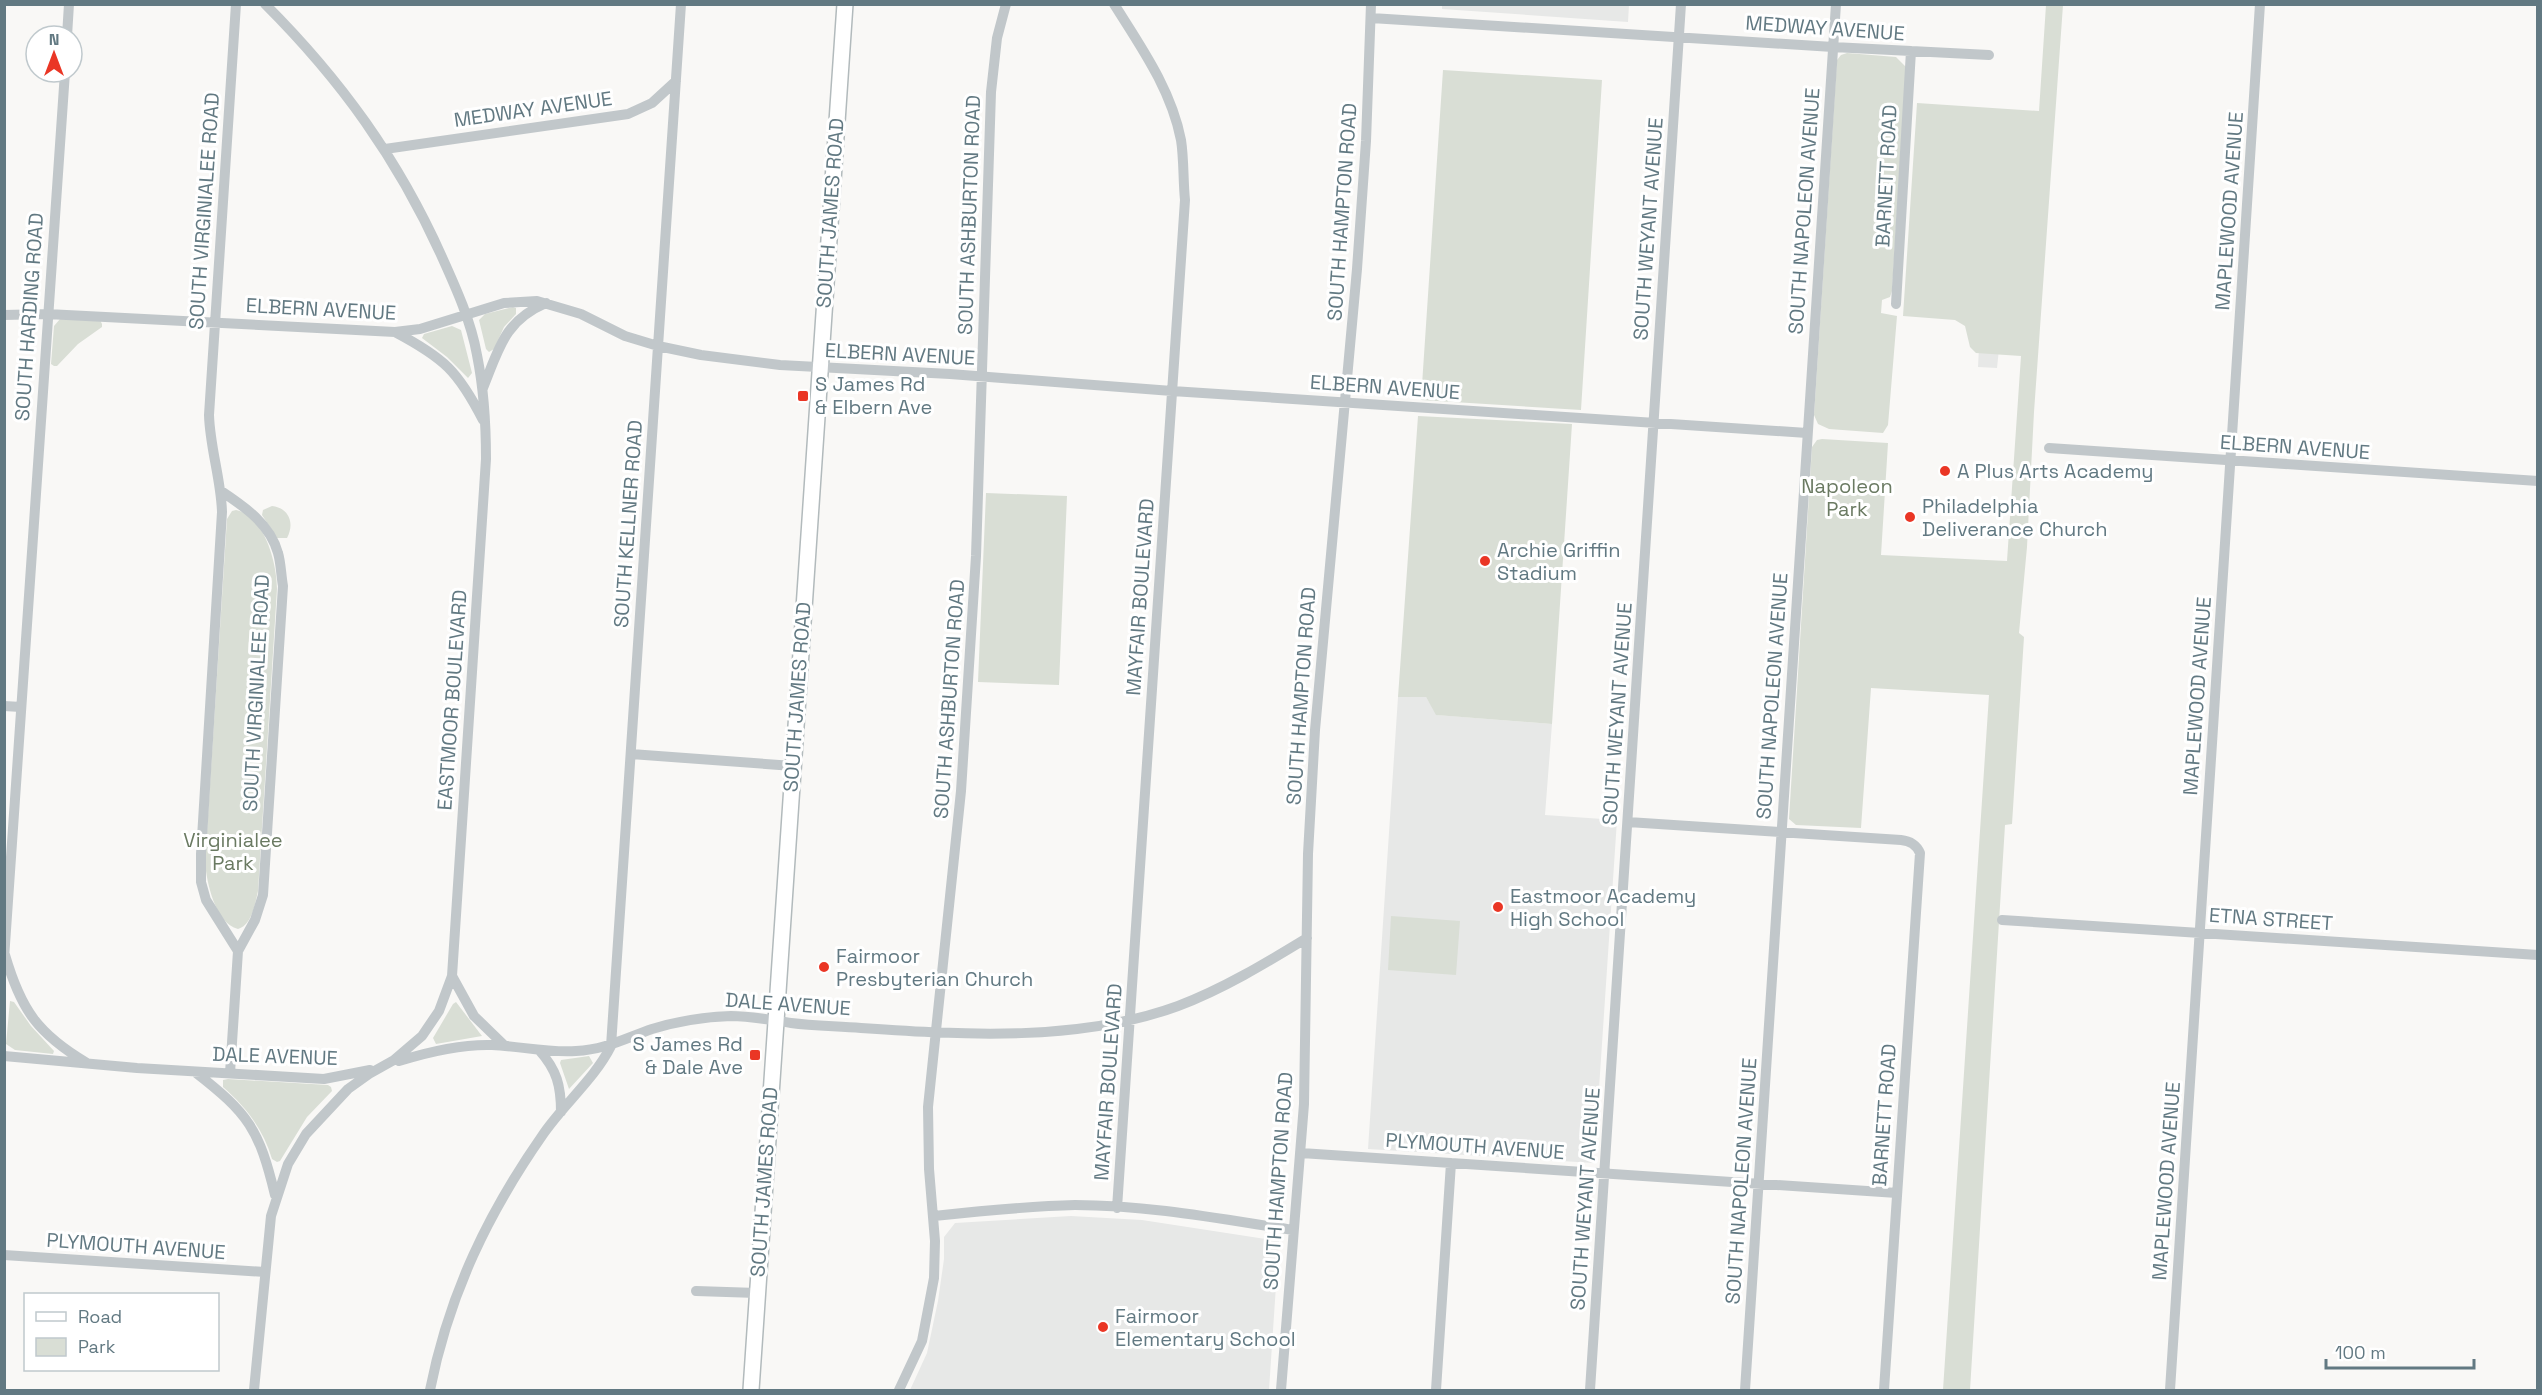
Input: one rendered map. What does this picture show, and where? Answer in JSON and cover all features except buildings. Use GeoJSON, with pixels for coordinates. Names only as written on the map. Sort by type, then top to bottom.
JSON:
{"type":"FeatureCollection","features":[{"type":"Feature","properties":{"kind":"main road","name":"SOUTH JAMES ROAD"},"geometry":{"type":"LineString","coordinates":[[751,1390],[845,4]]}},
{"type":"Feature","properties":{"kind":"street"},"geometry":{"type":"LineString","coordinates":[[68,24],[69,4]]}},
{"type":"Feature","properties":{"kind":"street","name":"SOUTH VIRGINIALEE ROAD"},"geometry":{"type":"LineString","coordinates":[[236,4],[215,322],[210,437],[222,491],[221,540],[201,873],[206,900],[238,951]]}},
{"type":"Feature","properties":{"kind":"street","name":"EASTMOOR BOULEVARD"},"geometry":{"type":"LineString","coordinates":[[254,1390],[265,1272],[276,1197],[288,1164],[306,1134],[348,1089],[412,1047],[439,1011],[452,976],[486,463],[483,388],[477,353],[467,315],[420,208],[386,149],[341,87],[303,42],[265,4]]}},
{"type":"Feature","properties":{"kind":"street","name":"SOUTH KELLNER ROAD"},"geometry":{"type":"LineString","coordinates":[[611,1046],[681,4]]}},
{"type":"Feature","properties":{"kind":"street","name":"SOUTH ASHBURTON ROAD"},"geometry":{"type":"LineString","coordinates":[[899,1390],[922,1341],[934,1278],[934,1216],[928,1145],[928,1107],[962,791],[976,556],[991,93],[997,38],[1005,4]]}},
{"type":"Feature","properties":{"kind":"street","name":"MAYFAIR BOULEVARD"},"geometry":{"type":"LineString","coordinates":[[1114,4],[1163,86],[1174,112],[1181,141],[1185,200],[1117,1208]]}},
{"type":"Feature","properties":{"kind":"street","name":"SOUTH HAMPTON ROAD"},"geometry":{"type":"LineString","coordinates":[[1281,1390],[1301,1153],[1308,854],[1318,687],[1345,402],[1366,141],[1371,4]]}},
{"type":"Feature","properties":{"kind":"street","name":"SOUTH WEYANT AVENUE"},"geometry":{"type":"LineString","coordinates":[[1590,1390],[1681,4]]}},
{"type":"Feature","properties":{"kind":"street","name":"SOUTH NAPOLEON AVENUE"},"geometry":{"type":"LineString","coordinates":[[1745,1390],[1836,4]]}},
{"type":"Feature","properties":{"kind":"street","name":"MAPLEWOOD AVENUE"},"geometry":{"type":"LineString","coordinates":[[2170,1390],[2260,4]]}},
{"type":"Feature","properties":{"kind":"street","name":"MEDWAY AVENUE"},"geometry":{"type":"LineString","coordinates":[[1371,18],[1989,55]]}},
{"type":"Feature","properties":{"kind":"street","name":"BARNETT ROAD"},"geometry":{"type":"LineString","coordinates":[[1896,304],[1911,51]]}},
{"type":"Feature","properties":{"kind":"street","name":"MEDWAY AVENUE"},"geometry":{"type":"LineString","coordinates":[[386,149],[628,114],[652,103],[676,81]]}},
{"type":"Feature","properties":{"kind":"street","name":"SOUTH HARDING ROAD"},"geometry":{"type":"LineString","coordinates":[[64,84],[5,957],[14,988],[26,1009],[41,1028],[62,1048],[89,1064]]}},
{"type":"Feature","properties":{"kind":"street","name":"ELBERN AVENUE"},"geometry":{"type":"LineString","coordinates":[[4,315],[47,314],[395,332],[420,329],[504,303],[526,300],[546,303],[581,314],[625,336],[658,346],[738,360],[820,368],[1807,433]]}},
{"type":"Feature","properties":{"kind":"street"},"geometry":{"type":"LineString","coordinates":[[483,388],[500,346],[512,326],[526,312],[546,303]]}},
{"type":"Feature","properties":{"kind":"street"},"geometry":{"type":"LineString","coordinates":[[395,332],[442,359],[466,388],[486,426]]}},
{"type":"Feature","properties":{"kind":"street","name":"ELBERN AVENUE"},"geometry":{"type":"LineString","coordinates":[[2049,448],[2538,481]]}},
{"type":"Feature","properties":{"kind":"street","name":"SOUTH VIRGINIALEE ROAD"},"geometry":{"type":"LineString","coordinates":[[222,491],[249,509],[265,529],[278,552],[283,586],[263,895],[255,920],[238,951],[230,1073]]}},
{"type":"Feature","properties":{"kind":"street"},"geometry":{"type":"LineString","coordinates":[[4,706],[21,707]]}},
{"type":"Feature","properties":{"kind":"street"},"geometry":{"type":"LineString","coordinates":[[631,754],[793,766]]}},
{"type":"Feature","properties":{"kind":"street"},"geometry":{"type":"LineString","coordinates":[[1628,822],[1781,832]]}},
{"type":"Feature","properties":{"kind":"street","name":"BARNETT ROAD"},"geometry":{"type":"LineString","coordinates":[[1781,832],[1901,840],[1914,844],[1920,853],[1884,1390]]}},
{"type":"Feature","properties":{"kind":"street","name":"ETNA STREET"},"geometry":{"type":"LineString","coordinates":[[2002,920],[2538,955]]}},
{"type":"Feature","properties":{"kind":"street","name":"DALE AVENUE"},"geometry":{"type":"LineString","coordinates":[[4,1056],[324,1080],[350,1076],[415,1056],[467,1046],[504,1046],[578,1052],[611,1046],[683,1020],[732,1016],[873,1029],[1036,1033],[1130,1019],[1177,1006],[1210,993],[1307,938]]}},
{"type":"Feature","properties":{"kind":"street"},"geometry":{"type":"LineString","coordinates":[[452,976],[474,1016],[504,1046]]}},
{"type":"Feature","properties":{"kind":"street"},"geometry":{"type":"LineString","coordinates":[[430,1390],[442,1334],[460,1282],[478,1244],[520,1170],[561,1112],[598,1067],[611,1046]]}},
{"type":"Feature","properties":{"kind":"street"},"geometry":{"type":"LineString","coordinates":[[539,1050],[552,1064],[558,1076],[561,1112]]}},
{"type":"Feature","properties":{"kind":"street"},"geometry":{"type":"LineString","coordinates":[[195,1071],[236,1106],[254,1129],[266,1158],[276,1197]]}},
{"type":"Feature","properties":{"kind":"street","name":"PLYMOUTH AVENUE"},"geometry":{"type":"LineString","coordinates":[[1301,1153],[1897,1193]]}},
{"type":"Feature","properties":{"kind":"street"},"geometry":{"type":"LineString","coordinates":[[1436,1390],[1451,1163]]}},
{"type":"Feature","properties":{"kind":"street"},"geometry":{"type":"LineString","coordinates":[[934,1216],[1022,1207],[1077,1205],[1177,1213],[1293,1230]]}},
{"type":"Feature","properties":{"kind":"street","name":"PLYMOUTH AVENUE"},"geometry":{"type":"LineString","coordinates":[[4,1255],[265,1272]]}},
{"type":"Feature","properties":{"kind":"street"},"geometry":{"type":"LineString","coordinates":[[696,1291],[757,1293]]}},
{"type":"Feature","properties":{"kind":"shaded area"},"geometry":{"type":"Polygon","coordinates":[[[1442,4],[1629,5],[1628,22],[1442,9],[1442,4]]]}},
{"type":"Feature","properties":{"kind":"shaded area"},"geometry":{"type":"Polygon","coordinates":[[[1979,347],[1999,349],[1997,368],[1978,367],[1979,347]]]}},
{"type":"Feature","properties":{"kind":"shaded area","name":"Eastmoor Academy High School"},"geometry":{"type":"Polygon","coordinates":[[[1398,697],[1426,697],[1437,715],[1552,724],[1545,815],[1617,820],[1594,1163],[1368,1149],[1398,697]]]}},
{"type":"Feature","properties":{"kind":"shaded area","name":"Fairmoor Elementary School"},"geometry":{"type":"Polygon","coordinates":[[[1071,1216],[1142,1220],[1279,1241],[1269,1390],[910,1390],[927,1353],[938,1301],[944,1259],[944,1237],[955,1223],[1071,1216]]]}},
{"type":"Feature","properties":{"kind":"green space"},"geometry":{"type":"Polygon","coordinates":[[[2046,5],[2063,5],[2034,412],[2027,547],[2019,633],[2024,637],[2012,824],[2005,825],[1970,1390],[1943,1390],[1989,695],[1871,688],[1861,828],[1796,825],[1789,819],[1812,447],[1817,440],[1822,439],[1888,443],[1881,555],[2007,561],[2021,356],[1976,353],[1970,347],[1965,326],[1955,320],[1903,316],[1917,103],[2039,111],[2046,5]]]}},
{"type":"Feature","properties":{"kind":"green space","name":"Napoleon Park"},"geometry":{"type":"Polygon","coordinates":[[[1847,53],[1896,57],[1906,67],[1892,291],[1890,297],[1882,300],[1881,313],[1897,316],[1888,425],[1883,433],[1829,429],[1818,424],[1814,415],[1837,60],[1841,55],[1847,53]]]}},
{"type":"Feature","properties":{"kind":"green space"},"geometry":{"type":"Polygon","coordinates":[[[1443,70],[1602,80],[1581,410],[1421,400],[1443,70]]]}},
{"type":"Feature","properties":{"kind":"green space"},"geometry":{"type":"Polygon","coordinates":[[[516,308],[516,314],[504,327],[494,349],[489,352],[486,349],[479,320],[485,314],[516,308]]]}},
{"type":"Feature","properties":{"kind":"green space"},"geometry":{"type":"Polygon","coordinates":[[[60,319],[100,320],[102,327],[78,344],[57,366],[54,366],[51,364],[54,326],[60,319]]]}},
{"type":"Feature","properties":{"kind":"green space"},"geometry":{"type":"Polygon","coordinates":[[[452,326],[461,330],[472,373],[468,378],[447,357],[422,338],[424,334],[452,326]]]}},
{"type":"Feature","properties":{"kind":"green space","name":"Archie Griffin Stadium"},"geometry":{"type":"Polygon","coordinates":[[[1418,416],[1572,424],[1552,724],[1436,715],[1426,697],[1398,697],[1418,416]]]}},
{"type":"Feature","properties":{"kind":"green space"},"geometry":{"type":"Polygon","coordinates":[[[986,493],[1067,496],[1059,685],[978,682],[986,493]]]}},
{"type":"Feature","properties":{"kind":"green space"},"geometry":{"type":"Polygon","coordinates":[[[272,506],[283,510],[289,517],[290,527],[287,538],[277,538],[262,515],[263,510],[272,506]]]}},
{"type":"Feature","properties":{"kind":"green space","name":"Virginialee Park"},"geometry":{"type":"Polygon","coordinates":[[[236,510],[255,521],[262,531],[272,555],[277,589],[258,891],[250,919],[238,929],[223,919],[218,911],[210,891],[205,863],[227,519],[232,511],[236,510]]]}},
{"type":"Feature","properties":{"kind":"green space"},"geometry":{"type":"Polygon","coordinates":[[[1391,916],[1460,921],[1456,975],[1388,970],[1391,916]]]}},
{"type":"Feature","properties":{"kind":"green space"},"geometry":{"type":"Polygon","coordinates":[[[10,1001],[14,1002],[31,1026],[54,1051],[53,1054],[15,1050],[6,1044],[10,1001]]]}},
{"type":"Feature","properties":{"kind":"green space"},"geometry":{"type":"Polygon","coordinates":[[[456,1002],[482,1036],[436,1044],[433,1038],[456,1002]]]}},
{"type":"Feature","properties":{"kind":"green space"},"geometry":{"type":"Polygon","coordinates":[[[589,1056],[593,1063],[569,1089],[561,1060],[589,1056]]]}},
{"type":"Feature","properties":{"kind":"green space"},"geometry":{"type":"Polygon","coordinates":[[[223,1080],[328,1085],[332,1091],[307,1117],[280,1161],[277,1162],[272,1159],[253,1119],[223,1087],[223,1080]]]}},
{"type":"Feature","properties":{"kind":"place","name":"S James Rd & Elbern Ave"},"geometry":{"type":"Point","coordinates":[803,396]}},
{"type":"Feature","properties":{"kind":"place","name":"A Plus Arts Academy"},"geometry":{"type":"Point","coordinates":[1945,471]}},
{"type":"Feature","properties":{"kind":"place","name":"Philadelphia Deliverance Church"},"geometry":{"type":"Point","coordinates":[1910,517]}},
{"type":"Feature","properties":{"kind":"place","name":"Archie Griffin Stadium"},"geometry":{"type":"Point","coordinates":[1485,561]}},
{"type":"Feature","properties":{"kind":"place","name":"Eastmoor Academy High School"},"geometry":{"type":"Point","coordinates":[1498,907]}},
{"type":"Feature","properties":{"kind":"place","name":"Fairmoor Presbyterian Church"},"geometry":{"type":"Point","coordinates":[824,967]}},
{"type":"Feature","properties":{"kind":"place","name":"S James Rd & Dale Ave"},"geometry":{"type":"Point","coordinates":[755,1055]}},
{"type":"Feature","properties":{"kind":"place","name":"Fairmoor Elementary School"},"geometry":{"type":"Point","coordinates":[1103,1327]}}]}
